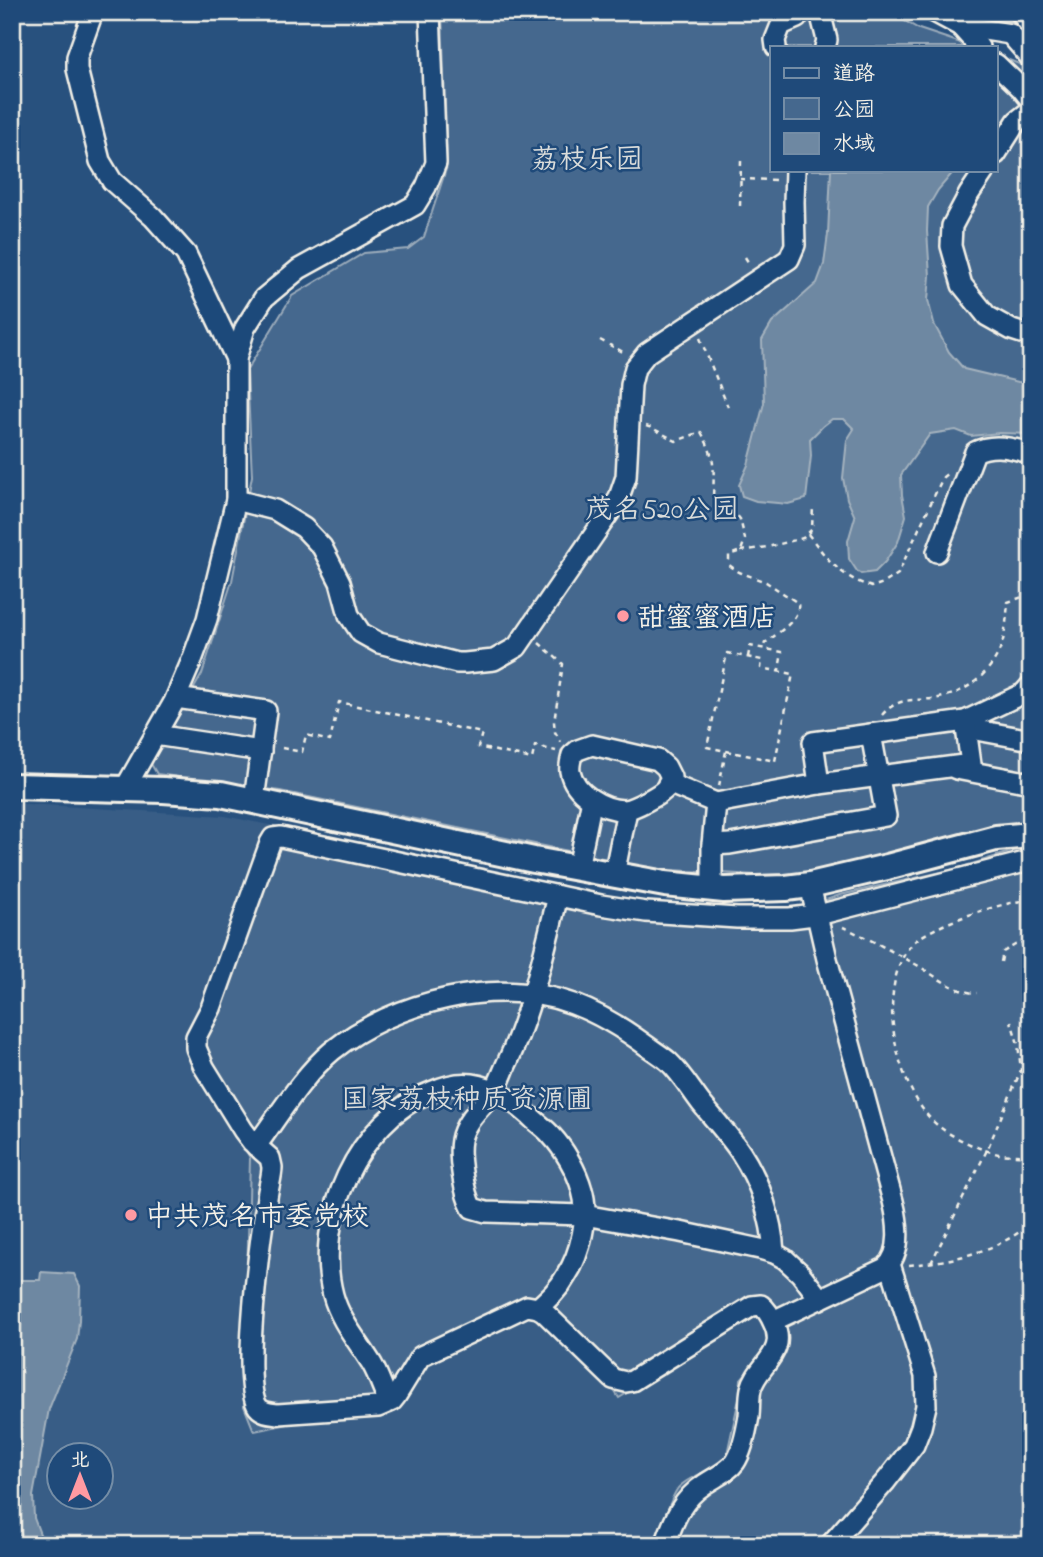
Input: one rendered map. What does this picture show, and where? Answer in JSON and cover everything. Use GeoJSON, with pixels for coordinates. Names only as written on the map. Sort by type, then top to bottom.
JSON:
{"type":"FeatureCollection","features":[{"type":"Feature","properties":{"kind":"main road"},"geometry":{"type":"LineString","coordinates":[[12,786],[163,790],[254,800],[372,827],[614,875],[724,890],[810,885],[996,838],[1031,835]]}},
{"type":"Feature","properties":{"kind":"street"},"geometry":{"type":"LineString","coordinates":[[93,12],[77,57],[77,69],[100,161],[112,181],[153,217],[186,254],[236,359]]}},
{"type":"Feature","properties":{"kind":"street"},"geometry":{"type":"LineString","coordinates":[[124,790],[176,698],[207,620],[236,500],[236,359],[244,328],[264,298],[299,269],[415,205],[436,163],[430,12]]}},
{"type":"Feature","properties":{"kind":"street"},"geometry":{"type":"LineString","coordinates":[[820,12],[827,40],[825,46]]}},
{"type":"Feature","properties":{"kind":"street"},"geometry":{"type":"LineString","coordinates":[[934,12],[967,19],[1010,34],[1031,58]]}},
{"type":"Feature","properties":{"kind":"street"},"geometry":{"type":"LineString","coordinates":[[776,46],[775,40],[781,25],[797,18]]}},
{"type":"Feature","properties":{"kind":"street"},"geometry":{"type":"LineString","coordinates":[[967,19],[979,46]]}},
{"type":"Feature","properties":{"kind":"street"},"geometry":{"type":"LineString","coordinates":[[998,66],[1031,100]]}},
{"type":"Feature","properties":{"kind":"street"},"geometry":{"type":"LineString","coordinates":[[998,151],[1017,121],[1031,110]]}},
{"type":"Feature","properties":{"kind":"street"},"geometry":{"type":"LineString","coordinates":[[236,500],[275,510],[304,528],[322,547],[340,582],[349,615],[361,633],[379,643],[457,663],[498,658],[517,647],[618,500],[626,477],[631,385],[635,368],[647,353],[789,259],[795,245],[795,172]]}},
{"type":"Feature","properties":{"kind":"street"},"geometry":{"type":"LineString","coordinates":[[984,172],[952,226],[951,246],[962,285],[988,316],[1012,330],[1031,336]]}},
{"type":"Feature","properties":{"kind":"street"},"geometry":{"type":"LineString","coordinates":[[937,552],[975,452],[995,446],[1031,454]]}},
{"type":"Feature","properties":{"kind":"street"},"geometry":{"type":"LineString","coordinates":[[966,725],[1029,690]]}},
{"type":"Feature","properties":{"kind":"street"},"geometry":{"type":"LineString","coordinates":[[176,698],[266,711],[254,800]]}},
{"type":"Feature","properties":{"kind":"street"},"geometry":{"type":"LineString","coordinates":[[668,783],[716,803],[819,784],[971,764],[966,725]]}},
{"type":"Feature","properties":{"kind":"street"},"geometry":{"type":"LineString","coordinates":[[819,784],[813,742],[966,725],[1031,740]]}},
{"type":"Feature","properties":{"kind":"street"},"geometry":{"type":"LineString","coordinates":[[712,845],[886,816],[869,734]]}},
{"type":"Feature","properties":{"kind":"street"},"geometry":{"type":"LineString","coordinates":[[155,736],[261,751]]}},
{"type":"Feature","properties":{"kind":"street"},"geometry":{"type":"LineString","coordinates":[[592,745],[658,760],[667,767],[671,777],[668,783],[667,787],[652,798],[627,810],[617,809],[589,798],[577,786],[570,770],[572,755],[592,745]]}},
{"type":"Feature","properties":{"kind":"street"},"geometry":{"type":"LineString","coordinates":[[946,767],[1031,783]]}},
{"type":"Feature","properties":{"kind":"street"},"geometry":{"type":"LineString","coordinates":[[712,889],[716,803]]}},
{"type":"Feature","properties":{"kind":"street"},"geometry":{"type":"LineString","coordinates":[[578,868],[591,804]]}},
{"type":"Feature","properties":{"kind":"street"},"geometry":{"type":"LineString","coordinates":[[614,875],[627,810]]}},
{"type":"Feature","properties":{"kind":"street"},"geometry":{"type":"LineString","coordinates":[[665,1545],[674,1519],[691,1495],[726,1472],[736,1461],[748,1418],[751,1387],[776,1348],[777,1334],[773,1321],[761,1305],[752,1306],[632,1381],[613,1379],[556,1322],[532,1306],[522,1307],[423,1355],[396,1396],[389,1402],[370,1408],[278,1414],[264,1412],[257,1406],[253,1391],[251,1344],[257,1269],[272,1167],[270,1158],[243,1130],[205,1068],[196,1042],[211,1009],[270,843],[273,838],[281,837],[646,912],[772,919],[817,915],[1021,863],[1031,863]]}},
{"type":"Feature","properties":{"kind":"street"},"geometry":{"type":"LineString","coordinates":[[773,1321],[885,1268],[891,1262],[897,1247],[897,1217],[827,959],[810,885]]}},
{"type":"Feature","properties":{"kind":"street"},"geometry":{"type":"LineString","coordinates":[[558,896],[533,996],[514,1046],[494,1091],[470,1119],[461,1137],[466,1188],[472,1208],[486,1212],[584,1216],[680,1232],[774,1253],[800,1272],[820,1298]]}},
{"type":"Feature","properties":{"kind":"street"},"geometry":{"type":"LineString","coordinates":[[256,1146],[315,1066],[362,1031],[399,1013],[454,997],[499,993],[572,1004],[608,1020],[669,1062],[740,1152],[753,1173],[765,1205],[774,1253]]}},
{"type":"Feature","properties":{"kind":"street"},"geometry":{"type":"LineString","coordinates":[[389,1402],[372,1365],[346,1325],[334,1297],[329,1269],[329,1246],[339,1197],[352,1163],[381,1125],[416,1097],[456,1084],[483,1086],[519,1106],[551,1134],[571,1164],[583,1190],[584,1216],[578,1252],[567,1275],[554,1293],[538,1308]]}},
{"type":"Feature","properties":{"kind":"street"},"geometry":{"type":"LineString","coordinates":[[830,1545],[887,1481],[914,1445],[926,1406],[925,1376],[891,1262]]}},
{"type":"Feature","properties":{"kind":"path"},"geometry":{"type":"LineString","coordinates":[[797,18],[820,12]]}},
{"type":"Feature","properties":{"kind":"path"},"geometry":{"type":"LineString","coordinates":[[740,206],[741,161]]}},
{"type":"Feature","properties":{"kind":"path"},"geometry":{"type":"LineString","coordinates":[[740,179],[764,180]]}},
{"type":"Feature","properties":{"kind":"path"},"geometry":{"type":"LineString","coordinates":[[693,322],[728,407]]}},
{"type":"Feature","properties":{"kind":"path"},"geometry":{"type":"LineString","coordinates":[[600,340],[640,361]]}},
{"type":"Feature","properties":{"kind":"path"},"geometry":{"type":"LineString","coordinates":[[629,421],[652,428],[676,441],[701,432],[711,451],[714,472],[713,498],[729,506],[740,519],[745,539],[741,551]]}},
{"type":"Feature","properties":{"kind":"path"},"geometry":{"type":"LineString","coordinates":[[808,534],[831,563],[853,580],[872,587],[886,582],[898,574],[943,477],[972,458]]}},
{"type":"Feature","properties":{"kind":"path"},"geometry":{"type":"LineString","coordinates":[[763,648],[765,643],[796,617],[798,603],[766,582],[739,572],[729,565],[729,555],[803,538],[812,529],[813,506]]}},
{"type":"Feature","properties":{"kind":"path"},"geometry":{"type":"LineString","coordinates":[[869,734],[883,714],[895,703],[908,699],[943,698],[975,683],[999,652],[1008,602],[1031,594]]}},
{"type":"Feature","properties":{"kind":"path"},"geometry":{"type":"LineString","coordinates":[[526,633],[564,664],[554,722],[555,732],[572,755]]}},
{"type":"Feature","properties":{"kind":"path"},"geometry":{"type":"LineString","coordinates":[[748,657],[750,646],[782,652],[778,671]]}},
{"type":"Feature","properties":{"kind":"path"},"geometry":{"type":"LineString","coordinates":[[727,653],[762,660],[761,668],[778,671],[793,674],[775,761],[707,747],[727,653]]}},
{"type":"Feature","properties":{"kind":"path"},"geometry":{"type":"LineString","coordinates":[[282,748],[302,752],[306,736],[330,741],[339,702],[482,733],[478,747],[532,758],[535,746],[572,755]]}},
{"type":"Feature","properties":{"kind":"path"},"geometry":{"type":"LineString","coordinates":[[716,803],[726,751]]}},
{"type":"Feature","properties":{"kind":"path"},"geometry":{"type":"LineString","coordinates":[[1031,900],[1007,904],[973,915],[922,936],[912,944],[903,958],[893,983],[891,1004],[892,1023],[909,1086],[927,1116],[942,1129],[988,1150],[1031,1156]]}},
{"type":"Feature","properties":{"kind":"path"},"geometry":{"type":"LineString","coordinates":[[817,915],[956,988],[967,993],[978,993]]}},
{"type":"Feature","properties":{"kind":"path"},"geometry":{"type":"LineString","coordinates":[[1001,962],[1003,952],[1007,949],[1031,940]]}},
{"type":"Feature","properties":{"kind":"path"},"geometry":{"type":"LineString","coordinates":[[931,1263],[988,1150],[1021,1070],[1018,1044],[1011,1021]]}},
{"type":"Feature","properties":{"kind":"path"},"geometry":{"type":"LineString","coordinates":[[891,1262],[906,1265],[951,1259],[986,1249],[1019,1234],[1031,1223]]}},
{"type":"Feature","properties":{"kind":"shaded area","name":"中共茂名市委党校"},"geometry":{"type":"Polygon","coordinates":[[[12,803],[225,816],[274,826],[205,1014],[189,1042],[250,1158],[244,1406],[254,1431],[427,1363],[534,1312],[611,1386],[619,1398],[757,1316],[770,1322],[773,1343],[741,1379],[727,1454],[722,1462],[678,1488],[655,1545],[44,1545],[34,1518],[33,1496],[49,1409],[77,1339],[80,1286],[41,1280],[12,1280],[12,803]]]}},
{"type":"Feature","properties":{"kind":"green space","name":"茂名520公园"},"geometry":{"type":"Polygon","coordinates":[[[442,12],[889,12],[919,29],[970,46],[770,46],[770,172],[998,172],[998,56],[1027,67],[1031,72],[1031,824],[890,853],[803,878],[655,869],[280,791],[157,774],[151,764],[202,674],[232,581],[252,476],[247,370],[292,296],[364,253],[408,249],[424,237],[447,166],[442,12]]]}},
{"type":"Feature","properties":{"kind":"green space","name":"国家荔枝种质资源圃"},"geometry":{"type":"Polygon","coordinates":[[[274,826],[632,902],[714,908],[797,910],[840,895],[959,868],[1016,850],[1031,851],[1031,1545],[655,1545],[668,1507],[678,1488],[717,1465],[727,1454],[741,1379],[773,1343],[770,1322],[757,1316],[619,1398],[611,1386],[533,1312],[427,1363],[390,1409],[327,1416],[254,1431],[244,1406],[250,1158],[189,1042],[205,1014],[274,826]]]}},
{"type":"Feature","properties":{"kind":"water"},"geometry":{"type":"Polygon","coordinates":[[[831,172],[953,172],[928,207],[928,300],[934,324],[949,352],[964,369],[1031,385],[1031,434],[971,436],[956,430],[930,434],[901,475],[906,516],[898,542],[875,572],[861,574],[849,559],[848,541],[855,517],[847,499],[843,478],[847,440],[854,429],[844,419],[832,419],[810,439],[811,456],[806,499],[788,504],[756,501],[742,496],[739,485],[748,465],[764,403],[762,340],[772,323],[817,283],[824,264],[831,172]]]}},
{"type":"Feature","properties":{"kind":"water"},"geometry":{"type":"Polygon","coordinates":[[[41,1272],[74,1274],[80,1286],[79,1321],[77,1339],[49,1409],[33,1496],[34,1518],[44,1545],[12,1545],[12,1280],[40,1280],[41,1272]]]}},
{"type":"Feature","properties":{"kind":"place","name":"甜蜜蜜酒店"},"geometry":{"type":"Point","coordinates":[623,616]}},
{"type":"Feature","properties":{"kind":"place","name":"中共茂名市委党校"},"geometry":{"type":"Point","coordinates":[131,1215]}},
{"type":"Feature","properties":{"kind":"park label","name":"荔枝乐园"},"geometry":{"type":"Point","coordinates":[587,158]}}]}
